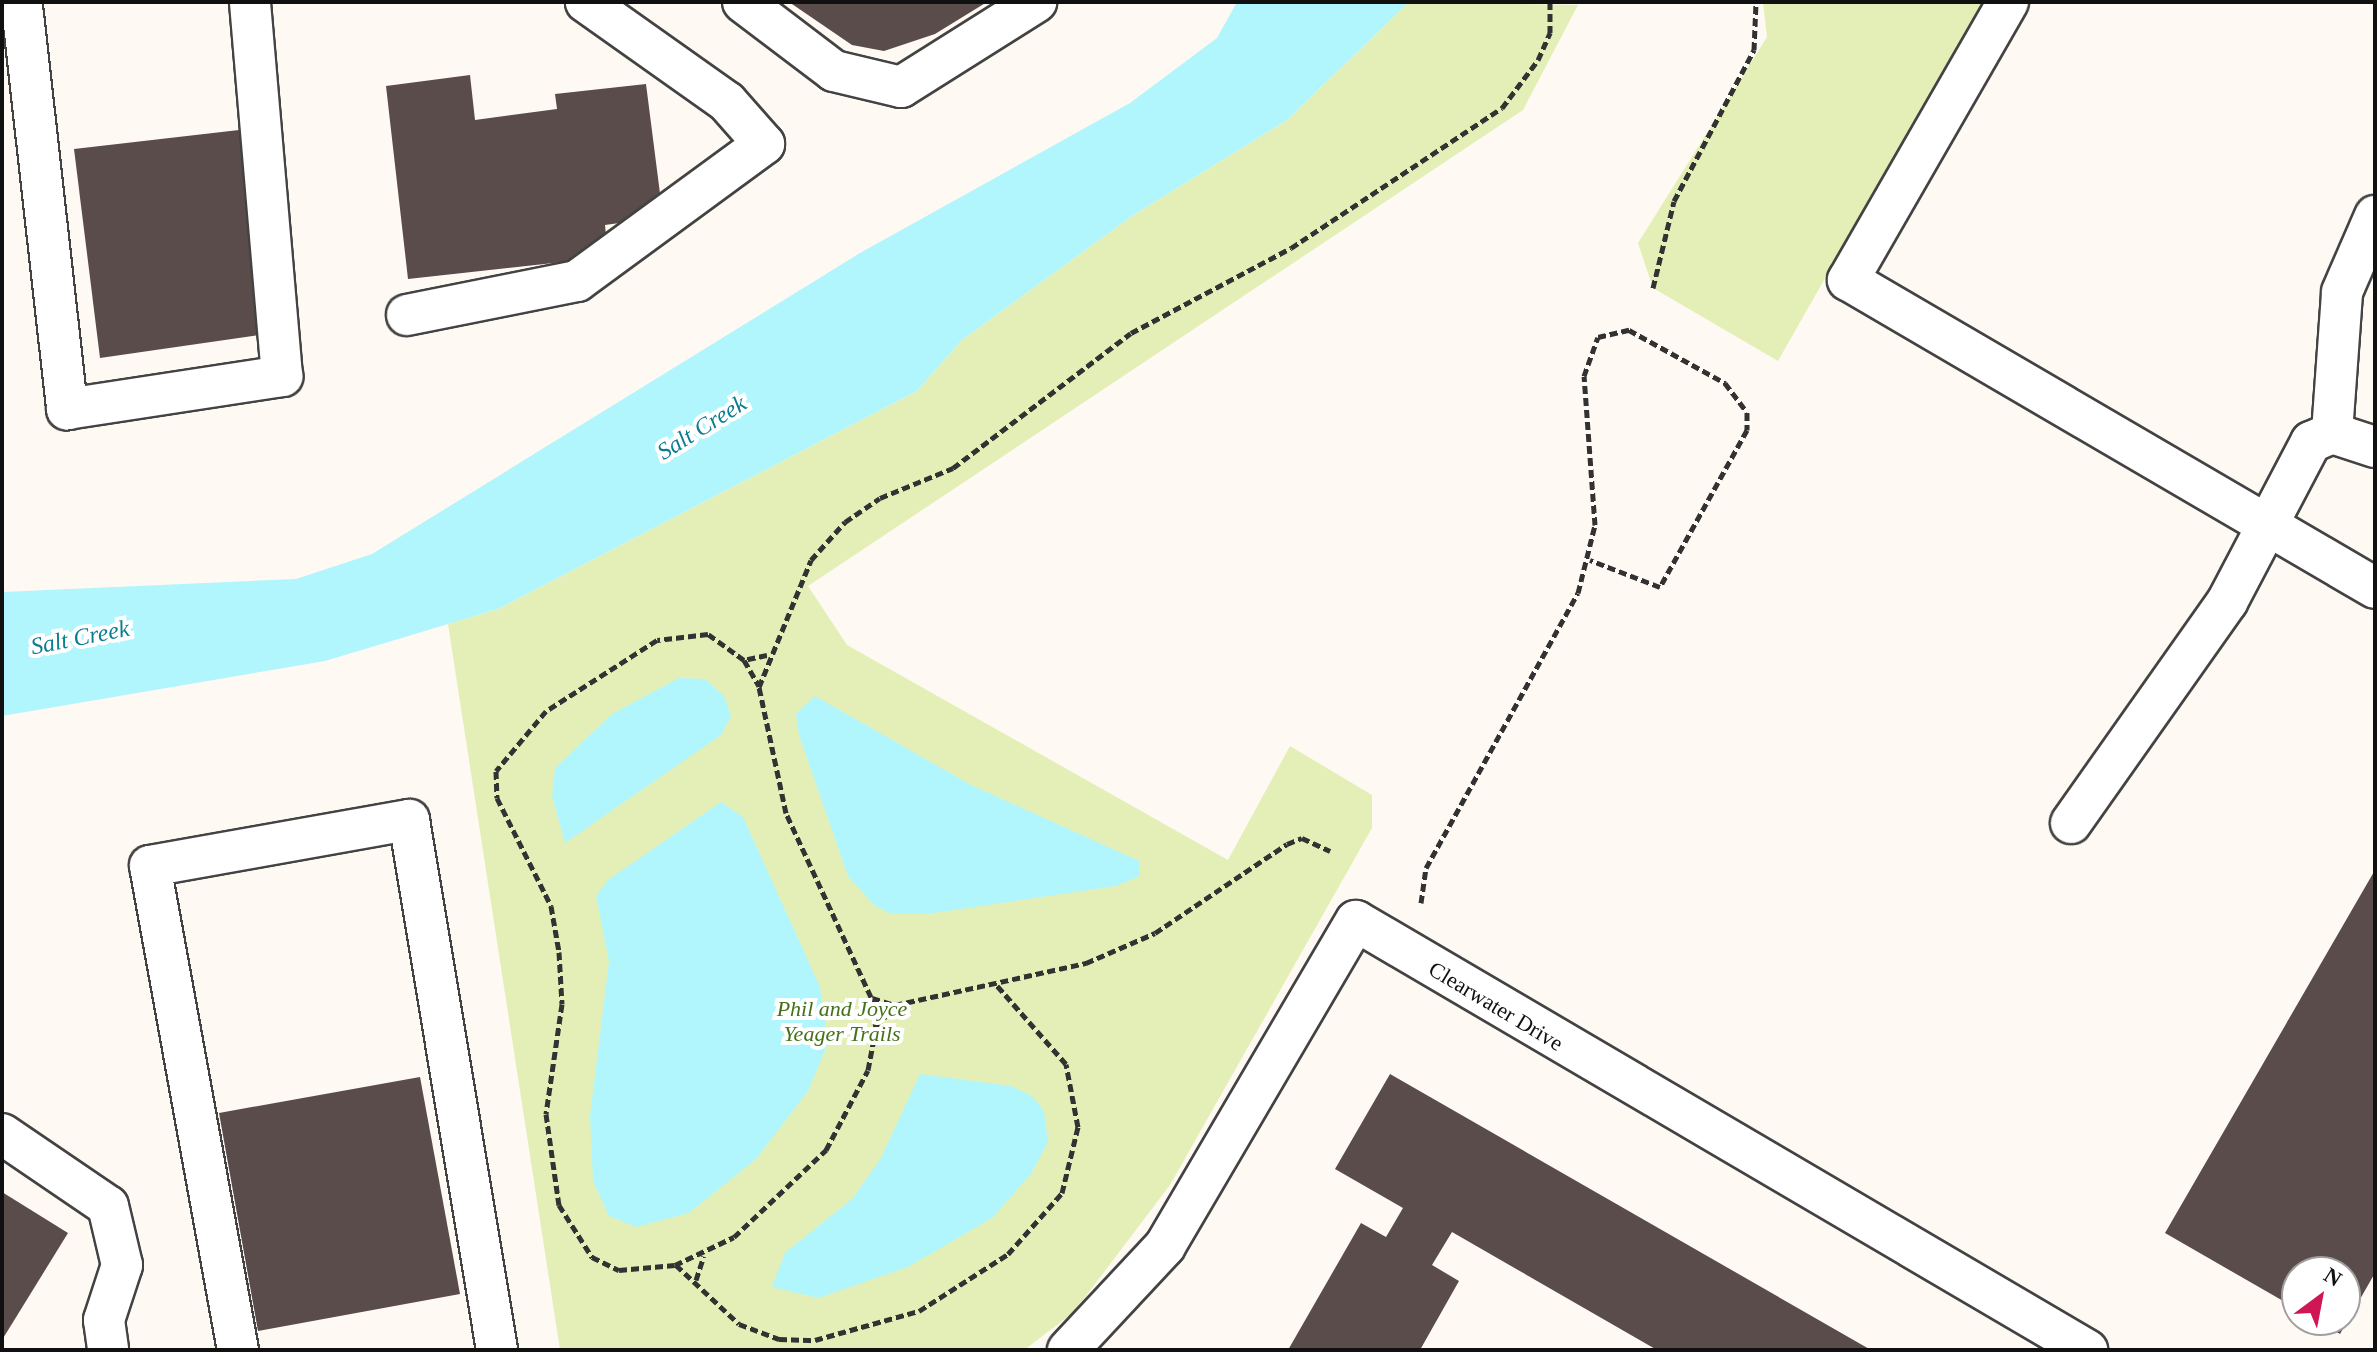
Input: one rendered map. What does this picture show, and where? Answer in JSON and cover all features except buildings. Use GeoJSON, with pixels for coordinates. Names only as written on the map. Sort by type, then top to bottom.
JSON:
{"type":"FeatureCollection","features":[{"type":"Feature","properties":{"kind":"street"},"geometry":{"type":"LineString","coordinates":[[26,6],[67,409],[282,376],[250,2]]}},
{"type":"Feature","properties":{"kind":"street"},"geometry":{"type":"LineString","coordinates":[[407,315],[577,281],[764,144],[727,102],[586,2]]}},
{"type":"Feature","properties":{"kind":"street"},"geometry":{"type":"LineString","coordinates":[[743,2],[834,71],[901,87],[1036,2]]}},
{"type":"Feature","properties":{"kind":"street"},"geometry":{"type":"LineString","coordinates":[[2008,2],[1848,280],[2271,524],[2375,588]]}},
{"type":"Feature","properties":{"kind":"street"},"geometry":{"type":"LineString","coordinates":[[2332,433],[2342,292],[2375,216]]}},
{"type":"Feature","properties":{"kind":"street"},"geometry":{"type":"LineString","coordinates":[[2071,823],[2227,602],[2271,524],[2294,466],[2311,442],[2332,433],[2375,447]]}},
{"type":"Feature","properties":{"kind":"street"},"geometry":{"type":"LineString","coordinates":[[238,1350],[150,866],[409,820],[496,1350]]}},
{"type":"Feature","properties":{"kind":"street","name":"Clearwater Drive"},"geometry":{"type":"LineString","coordinates":[[1068,1350],[1165,1246],[1356,921],[2087,1350]]}},
{"type":"Feature","properties":{"kind":"street"},"geometry":{"type":"LineString","coordinates":[[2,1134],[108,1206],[122,1265],[104,1320],[108,1350]]}},
{"type":"Feature","properties":{"kind":"path"},"geometry":{"type":"LineString","coordinates":[[759,687],[767,655],[811,560],[845,522],[880,498],[953,468],[1131,333],[1291,248],[1502,108],[1538,60],[1550,33],[1550,2]]}},
{"type":"Feature","properties":{"kind":"path"},"geometry":{"type":"LineString","coordinates":[[1653,288],[1674,201],[1754,50],[1756,2]]}},
{"type":"Feature","properties":{"kind":"path"},"geometry":{"type":"LineString","coordinates":[[1421,903],[1426,868],[1558,635],[1590,560],[1595,485],[1584,376],[1598,337],[1629,330],[1725,383],[1747,412],[1747,430],[1660,587],[1590,560]]}},
{"type":"Feature","properties":{"kind":"path"},"geometry":{"type":"LineString","coordinates":[[708,634],[744,660],[759,687],[786,813],[871,997],[876,1028],[868,1070],[826,1150],[792,1189],[704,1255],[675,1265],[619,1270],[592,1257],[559,1205],[546,1114],[562,1004],[559,952],[551,906],[497,798],[496,771],[546,711],[657,640],[708,634]]}},
{"type":"Feature","properties":{"kind":"path"},"geometry":{"type":"LineString","coordinates":[[744,660],[767,655]]}},
{"type":"Feature","properties":{"kind":"path"},"geometry":{"type":"LineString","coordinates":[[871,997],[895,1005],[1086,963],[1155,933],[1302,838],[1330,851]]}},
{"type":"Feature","properties":{"kind":"path"},"geometry":{"type":"LineString","coordinates":[[1008,994],[1019,976]]}},
{"type":"Feature","properties":{"kind":"path"},"geometry":{"type":"LineString","coordinates":[[675,1265],[696,1280],[710,1305],[739,1324],[779,1339],[815,1340],[919,1311],[1008,1254],[1062,1193],[1078,1127],[1066,1064],[1019,1017],[1008,994],[994,982]]}},
{"type":"Feature","properties":{"kind":"path"},"geometry":{"type":"LineString","coordinates":[[876,1028],[895,1005]]}},
{"type":"Feature","properties":{"kind":"path"},"geometry":{"type":"LineString","coordinates":[[696,1280],[704,1255]]}},
{"type":"Feature","properties":{"kind":"green space","name":"Phil and Joyce Yeager Trails"},"geometry":{"type":"Polygon","coordinates":[[[1409,2],[1578,5],[1523,110],[808,586],[847,645],[1228,860],[1290,746],[1372,795],[1372,828],[1170,1185],[1073,1313],[1024,1350],[560,1350],[448,624],[498,609],[917,391],[962,340],[1132,216],[1287,120],[1409,2]]]}},
{"type":"Feature","properties":{"kind":"green space"},"geometry":{"type":"Polygon","coordinates":[[[1763,2],[1982,2],[1778,361],[1653,288],[1638,243],[1767,37],[1763,2]]]}},
{"type":"Feature","properties":{"kind":"water","name":"Salt Creek"},"geometry":{"type":"Polygon","coordinates":[[[1237,2],[1409,2],[1287,120],[1132,216],[962,340],[917,391],[498,609],[325,661],[2,716],[2,592],[296,579],[372,554],[860,253],[1130,103],[1217,38],[1237,2]]]}},
{"type":"Feature","properties":{"kind":"water"},"geometry":{"type":"Polygon","coordinates":[[[679,678],[705,679],[724,696],[731,716],[721,735],[565,843],[552,796],[555,768],[612,714],[679,678]]]}},
{"type":"Feature","properties":{"kind":"water"},"geometry":{"type":"Polygon","coordinates":[[[815,696],[971,785],[1139,861],[1140,876],[1116,886],[927,914],[891,914],[874,905],[848,876],[799,735],[796,714],[815,696]]]}},
{"type":"Feature","properties":{"kind":"water"},"geometry":{"type":"Polygon","coordinates":[[[721,802],[743,817],[820,987],[828,1043],[808,1091],[756,1159],[689,1213],[636,1227],[609,1216],[593,1181],[590,1116],[609,961],[596,896],[608,880],[721,802]]]}},
{"type":"Feature","properties":{"kind":"water"},"geometry":{"type":"Polygon","coordinates":[[[920,1074],[1011,1086],[1032,1096],[1044,1111],[1048,1142],[1031,1174],[992,1218],[908,1267],[818,1298],[772,1287],[785,1253],[853,1198],[881,1158],[920,1074]]]}}]}
